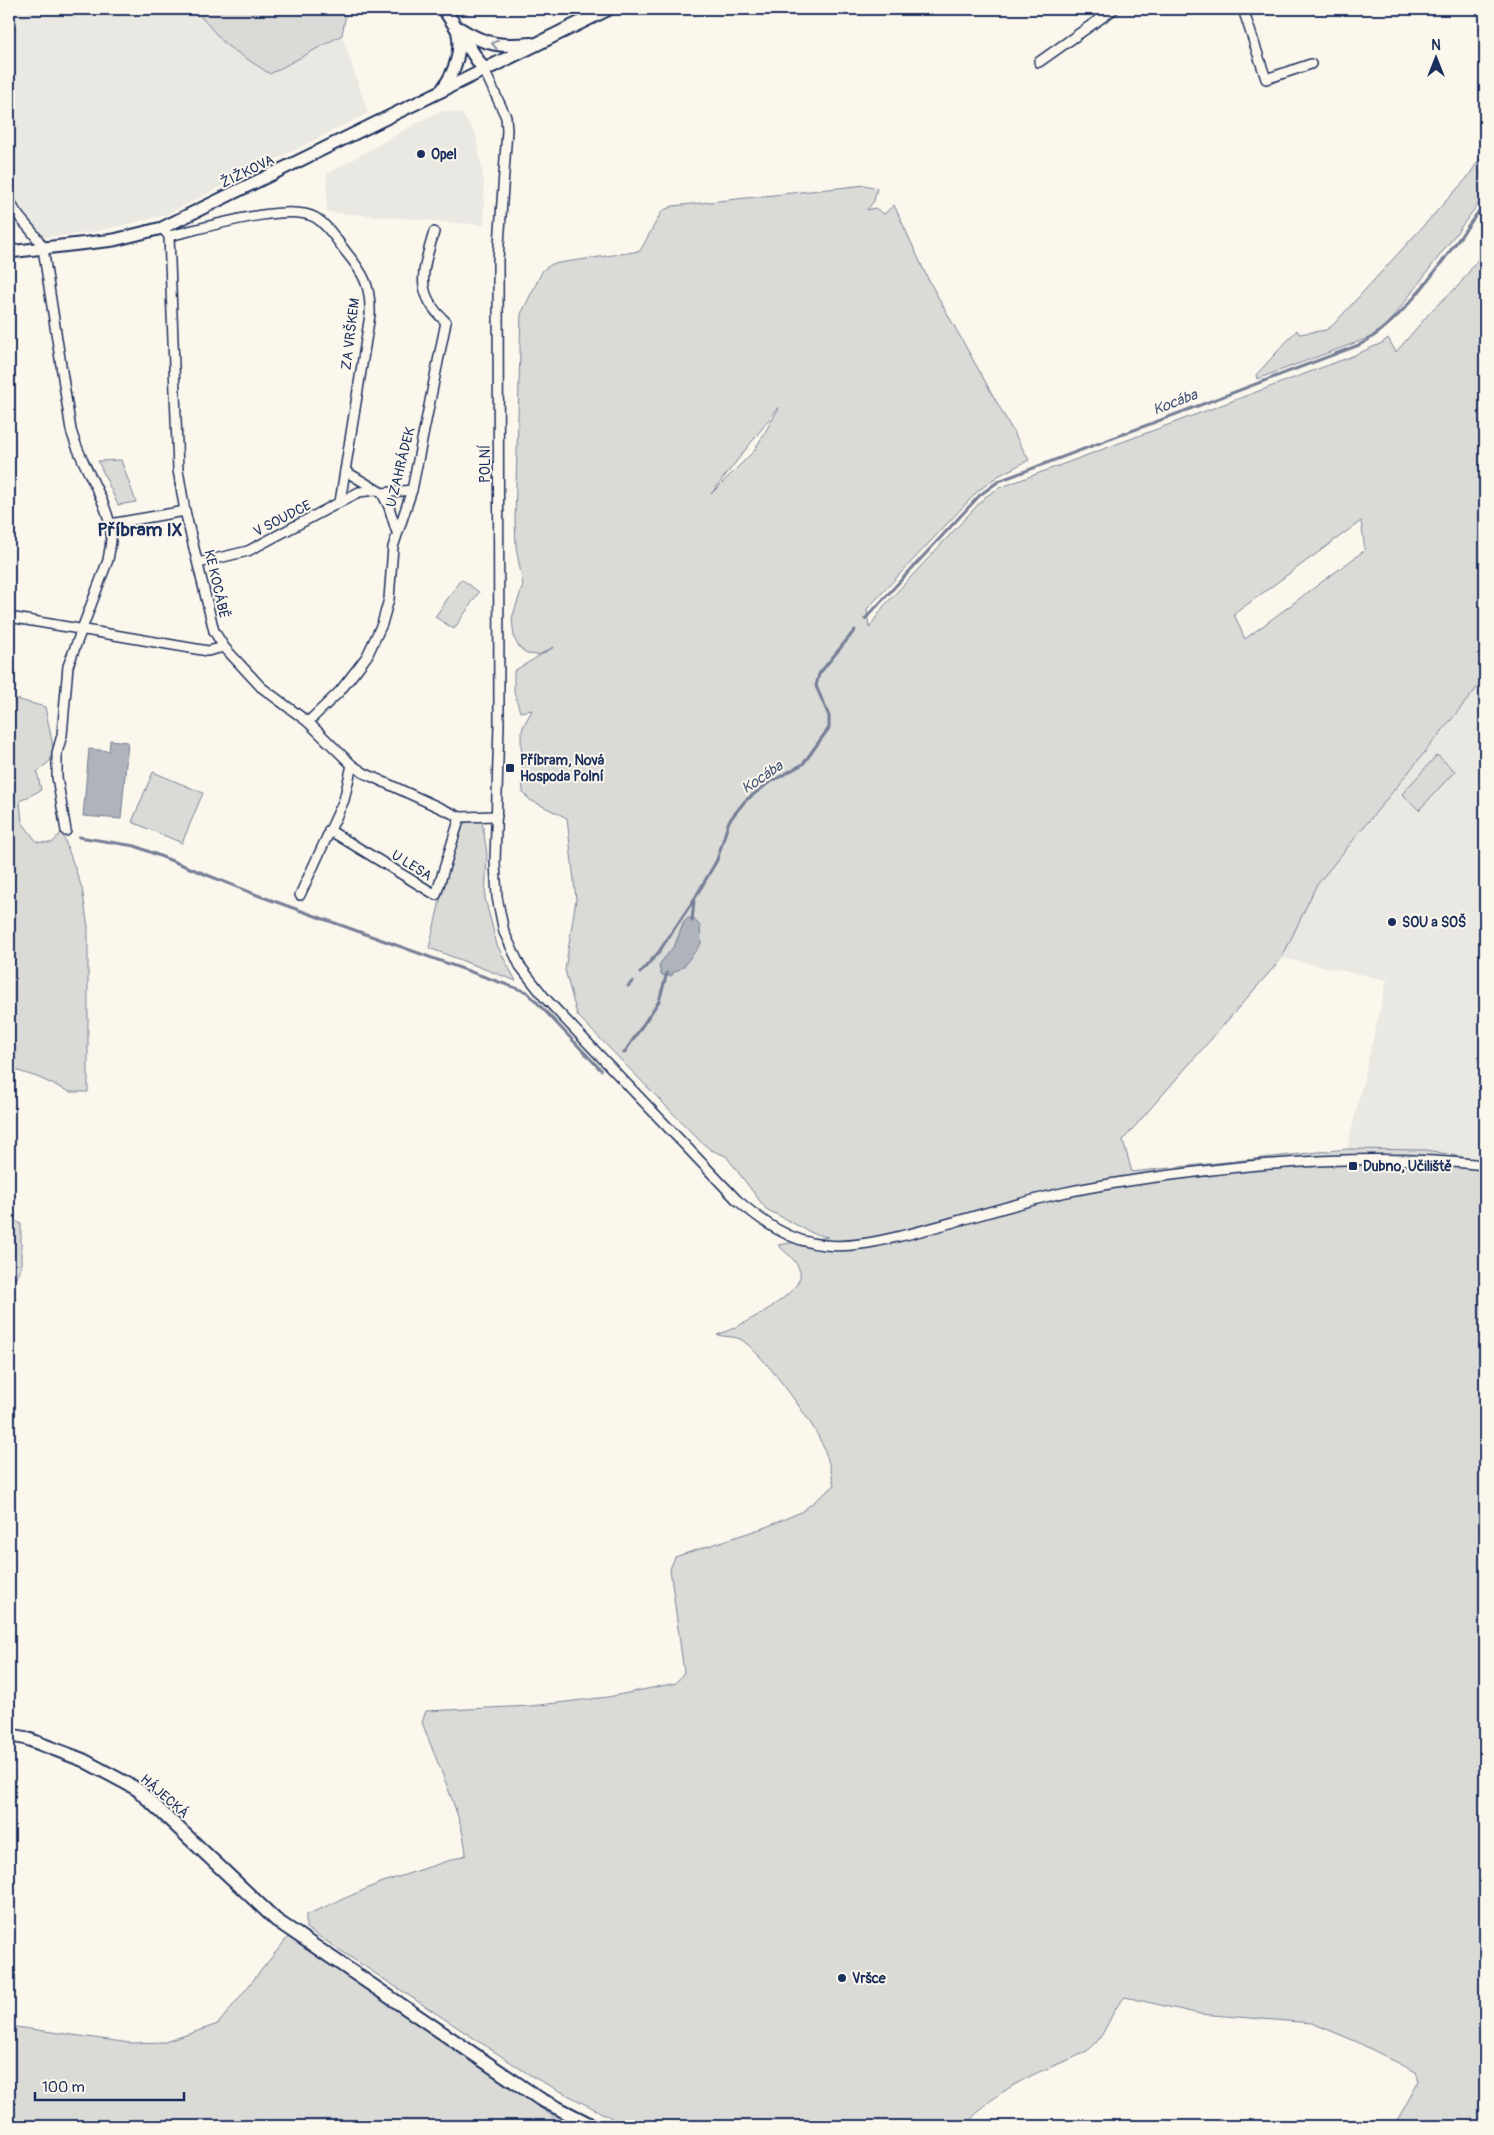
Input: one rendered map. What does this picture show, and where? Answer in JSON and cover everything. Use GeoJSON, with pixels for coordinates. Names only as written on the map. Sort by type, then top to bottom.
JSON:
{"type":"FeatureCollection","features":[{"type":"Feature","properties":{"kind":"main road"},"geometry":{"type":"LineString","coordinates":[[444,9],[484,70],[608,9]]}},
{"type":"Feature","properties":{"kind":"main road"},"geometry":{"type":"LineString","coordinates":[[456,26],[478,40],[499,46],[538,44]]}},
{"type":"Feature","properties":{"kind":"main road","name":"HÁJECKÁ"},"geometry":{"type":"LineString","coordinates":[[9,1734],[26,1738],[83,1760],[137,1789],[276,1920],[540,2099],[593,2126]]}},
{"type":"Feature","properties":{"kind":"street"},"geometry":{"type":"LineString","coordinates":[[1039,62],[1114,9]]}},
{"type":"Feature","properties":{"kind":"street"},"geometry":{"type":"LineString","coordinates":[[1243,9],[1266,79],[1311,64]]}},
{"type":"Feature","properties":{"kind":"street"},"geometry":{"type":"LineString","coordinates":[[440,92],[456,66],[460,49],[456,26]]}},
{"type":"Feature","properties":{"kind":"street","name":"ŽIŽKOVA"},"geometry":{"type":"LineString","coordinates":[[9,252],[166,232],[484,70]]}},
{"type":"Feature","properties":{"kind":"street","name":"POLNÍ"},"geometry":{"type":"LineString","coordinates":[[484,70],[506,117],[507,130],[498,259],[499,724],[495,863],[497,897],[504,932],[520,966],[545,998],[737,1200],[758,1218],[778,1231],[800,1240],[824,1246],[870,1243],[1062,1193],[1128,1180],[1245,1165],[1348,1159],[1432,1159],[1485,1165]]}},
{"type":"Feature","properties":{"kind":"street"},"geometry":{"type":"LineString","coordinates":[[9,198],[13,208],[37,236],[42,248],[71,430],[77,452],[110,524],[111,542],[108,560],[68,666],[62,735],[57,753],[57,778],[66,831]]}},
{"type":"Feature","properties":{"kind":"street","name":"ZA VRŠKEM"},"geometry":{"type":"LineString","coordinates":[[166,232],[292,211],[316,218],[328,228],[360,270],[368,285],[370,315],[340,502]]}},
{"type":"Feature","properties":{"kind":"street","name":"KE KOCÁBĚ"},"geometry":{"type":"LineString","coordinates":[[166,232],[178,470],[185,511],[208,613],[214,631],[224,647],[261,687],[308,722],[352,765],[364,773],[460,817],[497,816]]}},
{"type":"Feature","properties":{"kind":"street","name":"U ZAHRÁDEK"},"geometry":{"type":"LineString","coordinates":[[308,722],[340,691],[367,656],[382,624],[390,599],[393,547],[412,490],[446,322],[435,312],[423,289],[424,268],[434,232]]}},
{"type":"Feature","properties":{"kind":"street"},"geometry":{"type":"LineString","coordinates":[[345,471],[378,491],[389,506],[397,532]]}},
{"type":"Feature","properties":{"kind":"street","name":"V SOUDCE"},"geometry":{"type":"LineString","coordinates":[[198,562],[248,551],[319,516],[359,492],[412,490]]}},
{"type":"Feature","properties":{"kind":"street"},"geometry":{"type":"LineString","coordinates":[[110,524],[185,511]]}},
{"type":"Feature","properties":{"kind":"street"},"geometry":{"type":"LineString","coordinates":[[9,617],[80,631],[208,651],[224,647]]}},
{"type":"Feature","properties":{"kind":"street"},"geometry":{"type":"LineString","coordinates":[[300,895],[344,800],[352,765]]}},
{"type":"Feature","properties":{"kind":"street","name":"U LESA"},"geometry":{"type":"LineString","coordinates":[[329,830],[436,895],[460,817]]}},
{"type":"Feature","properties":{"kind":"shaded area"},"geometry":{"type":"Polygon","coordinates":[[[9,9],[194,9],[226,45],[270,74],[342,35],[368,113],[163,216],[93,232],[30,239],[16,223],[9,223],[9,9]]]}},
{"type":"Feature","properties":{"kind":"shaded area"},"geometry":{"type":"Polygon","coordinates":[[[194,9],[347,9],[342,35],[270,74],[226,45],[194,9]]]}},
{"type":"Feature","properties":{"kind":"shaded area","name":"Opel"},"geometry":{"type":"Polygon","coordinates":[[[442,111],[461,113],[476,134],[484,181],[484,225],[327,212],[327,174],[442,111]]]}},
{"type":"Feature","properties":{"kind":"shaded area"},"geometry":{"type":"Polygon","coordinates":[[[1485,151],[1485,195],[1392,319],[1371,337],[1257,379],[1256,375],[1297,330],[1299,334],[1326,330],[1333,325],[1467,178],[1485,151]]]}},
{"type":"Feature","properties":{"kind":"shaded area"},"geometry":{"type":"Polygon","coordinates":[[[865,185],[877,188],[874,201],[867,210],[875,208],[884,214],[894,205],[928,279],[1029,460],[998,476],[978,491],[867,609],[869,628],[883,607],[985,497],[999,488],[1350,357],[1382,343],[1388,338],[1396,352],[1433,309],[1459,285],[1485,250],[1485,678],[1316,886],[1282,958],[1123,1140],[1132,1172],[1347,1149],[1427,1150],[1482,1161],[1482,1137],[1485,1127],[1485,2126],[1394,2126],[1419,2081],[1416,2072],[1355,2041],[1312,2023],[1200,2014],[1125,1997],[1119,2003],[1103,2033],[1092,2047],[1080,2055],[1039,2072],[1009,2088],[981,2109],[966,2126],[627,2126],[533,2077],[306,1928],[306,1915],[380,1883],[466,1855],[455,1807],[422,1722],[426,1711],[531,1706],[608,1697],[676,1683],[684,1672],[670,1569],[675,1557],[766,1527],[801,1512],[834,1486],[824,1449],[814,1428],[783,1384],[759,1355],[740,1339],[717,1335],[767,1310],[781,1300],[799,1281],[800,1272],[796,1264],[778,1245],[828,1237],[812,1233],[766,1209],[726,1156],[711,1150],[700,1141],[577,1015],[565,970],[576,899],[567,818],[530,800],[523,793],[521,737],[523,727],[532,710],[520,712],[514,692],[514,671],[554,647],[538,655],[527,654],[519,647],[514,638],[512,618],[523,585],[516,547],[515,520],[521,314],[543,270],[552,264],[640,251],[662,211],[673,206],[865,185]],[[778,408],[711,494],[754,451],[778,408]],[[1361,521],[1234,614],[1245,639],[1365,550],[1361,521]],[[684,922],[675,945],[659,965],[661,974],[672,976],[684,922]]]}},
{"type":"Feature","properties":{"kind":"shaded area"},"geometry":{"type":"Polygon","coordinates":[[[121,460],[136,502],[118,505],[98,461],[121,460]]]}},
{"type":"Feature","properties":{"kind":"shaded area"},"geometry":{"type":"Polygon","coordinates":[[[461,579],[479,592],[454,629],[435,617],[461,579]]]}},
{"type":"Feature","properties":{"kind":"shaded area","name":"SOU a SOŠ"},"geometry":{"type":"Polygon","coordinates":[[[1485,678],[1485,1127],[1482,1137],[1482,1162],[1427,1150],[1347,1149],[1387,980],[1282,958],[1316,886],[1485,678]]]}},
{"type":"Feature","properties":{"kind":"shaded area"},"geometry":{"type":"Polygon","coordinates":[[[9,697],[45,707],[53,746],[50,761],[37,772],[41,790],[20,801],[22,822],[37,842],[52,843],[62,832],[82,888],[88,927],[88,1092],[70,1092],[37,1077],[9,1068],[9,697]]]}},
{"type":"Feature","properties":{"kind":"shaded area"},"geometry":{"type":"Polygon","coordinates":[[[110,740],[128,742],[121,819],[83,816],[89,749],[109,751],[110,740]]]}},
{"type":"Feature","properties":{"kind":"shaded area"},"geometry":{"type":"Polygon","coordinates":[[[1437,755],[1455,771],[1419,810],[1402,794],[1437,755]]]}},
{"type":"Feature","properties":{"kind":"shaded area"},"geometry":{"type":"Polygon","coordinates":[[[153,772],[203,793],[182,843],[132,822],[153,772]]]}},
{"type":"Feature","properties":{"kind":"shaded area"},"geometry":{"type":"Polygon","coordinates":[[[482,821],[487,854],[485,898],[497,945],[516,981],[429,948],[449,862],[463,822],[482,821]]]}},
{"type":"Feature","properties":{"kind":"shaded area"},"geometry":{"type":"Polygon","coordinates":[[[688,918],[693,918],[700,926],[701,944],[683,967],[666,977],[661,974],[659,965],[675,945],[684,922],[688,918]]]}},
{"type":"Feature","properties":{"kind":"shaded area"},"geometry":{"type":"Polygon","coordinates":[[[9,1217],[21,1224],[21,1267],[9,1293],[9,1217]]]}},
{"type":"Feature","properties":{"kind":"shaded area"},"geometry":{"type":"Polygon","coordinates":[[[288,1937],[569,2126],[9,2126],[9,2026],[130,2043],[165,2042],[218,2024],[288,1937]]]}},
{"type":"Feature","properties":{"kind":"waterway","name":"Kocába"},"geometry":{"type":"LineString","coordinates":[[865,619],[980,495],[999,481],[1359,345],[1377,334],[1394,319],[1428,281],[1485,203]]}},
{"type":"Feature","properties":{"kind":"waterway","name":"Kocába"},"geometry":{"type":"LineString","coordinates":[[640,973],[658,953],[695,898],[717,860],[729,821],[745,801],[767,784],[803,764],[829,728],[829,716],[816,686],[819,674],[855,630]]}},
{"type":"Feature","properties":{"kind":"waterway"},"geometry":{"type":"LineString","coordinates":[[79,837],[135,846],[257,895],[527,992],[601,1070]]}},
{"type":"Feature","properties":{"kind":"waterway"},"geometry":{"type":"LineString","coordinates":[[692,921],[694,900]]}},
{"type":"Feature","properties":{"kind":"waterway"},"geometry":{"type":"LineString","coordinates":[[624,1053],[659,1001],[667,973]]}},
{"type":"Feature","properties":{"kind":"waterway","name":"Kocába"},"geometry":{"type":"LineString","coordinates":[[628,986],[633,981]]}},
{"type":"Feature","properties":{"kind":"place","name":"Opel"},"geometry":{"type":"Point","coordinates":[421,154]}},
{"type":"Feature","properties":{"kind":"place","name":"Příbram, Nová Hospoda Polní"},"geometry":{"type":"Point","coordinates":[510,768]}},
{"type":"Feature","properties":{"kind":"place","name":"SOU a SOŠ"},"geometry":{"type":"Point","coordinates":[1392,922]}},
{"type":"Feature","properties":{"kind":"place","name":"Dubno, Učiliště"},"geometry":{"type":"Point","coordinates":[1353,1166]}},
{"type":"Feature","properties":{"kind":"place","name":"Vršce"},"geometry":{"type":"Point","coordinates":[842,1978]}},
{"type":"Feature","properties":{"kind":"district","name":"Příbram IX"},"geometry":{"type":"Point","coordinates":[140,529]}}]}
